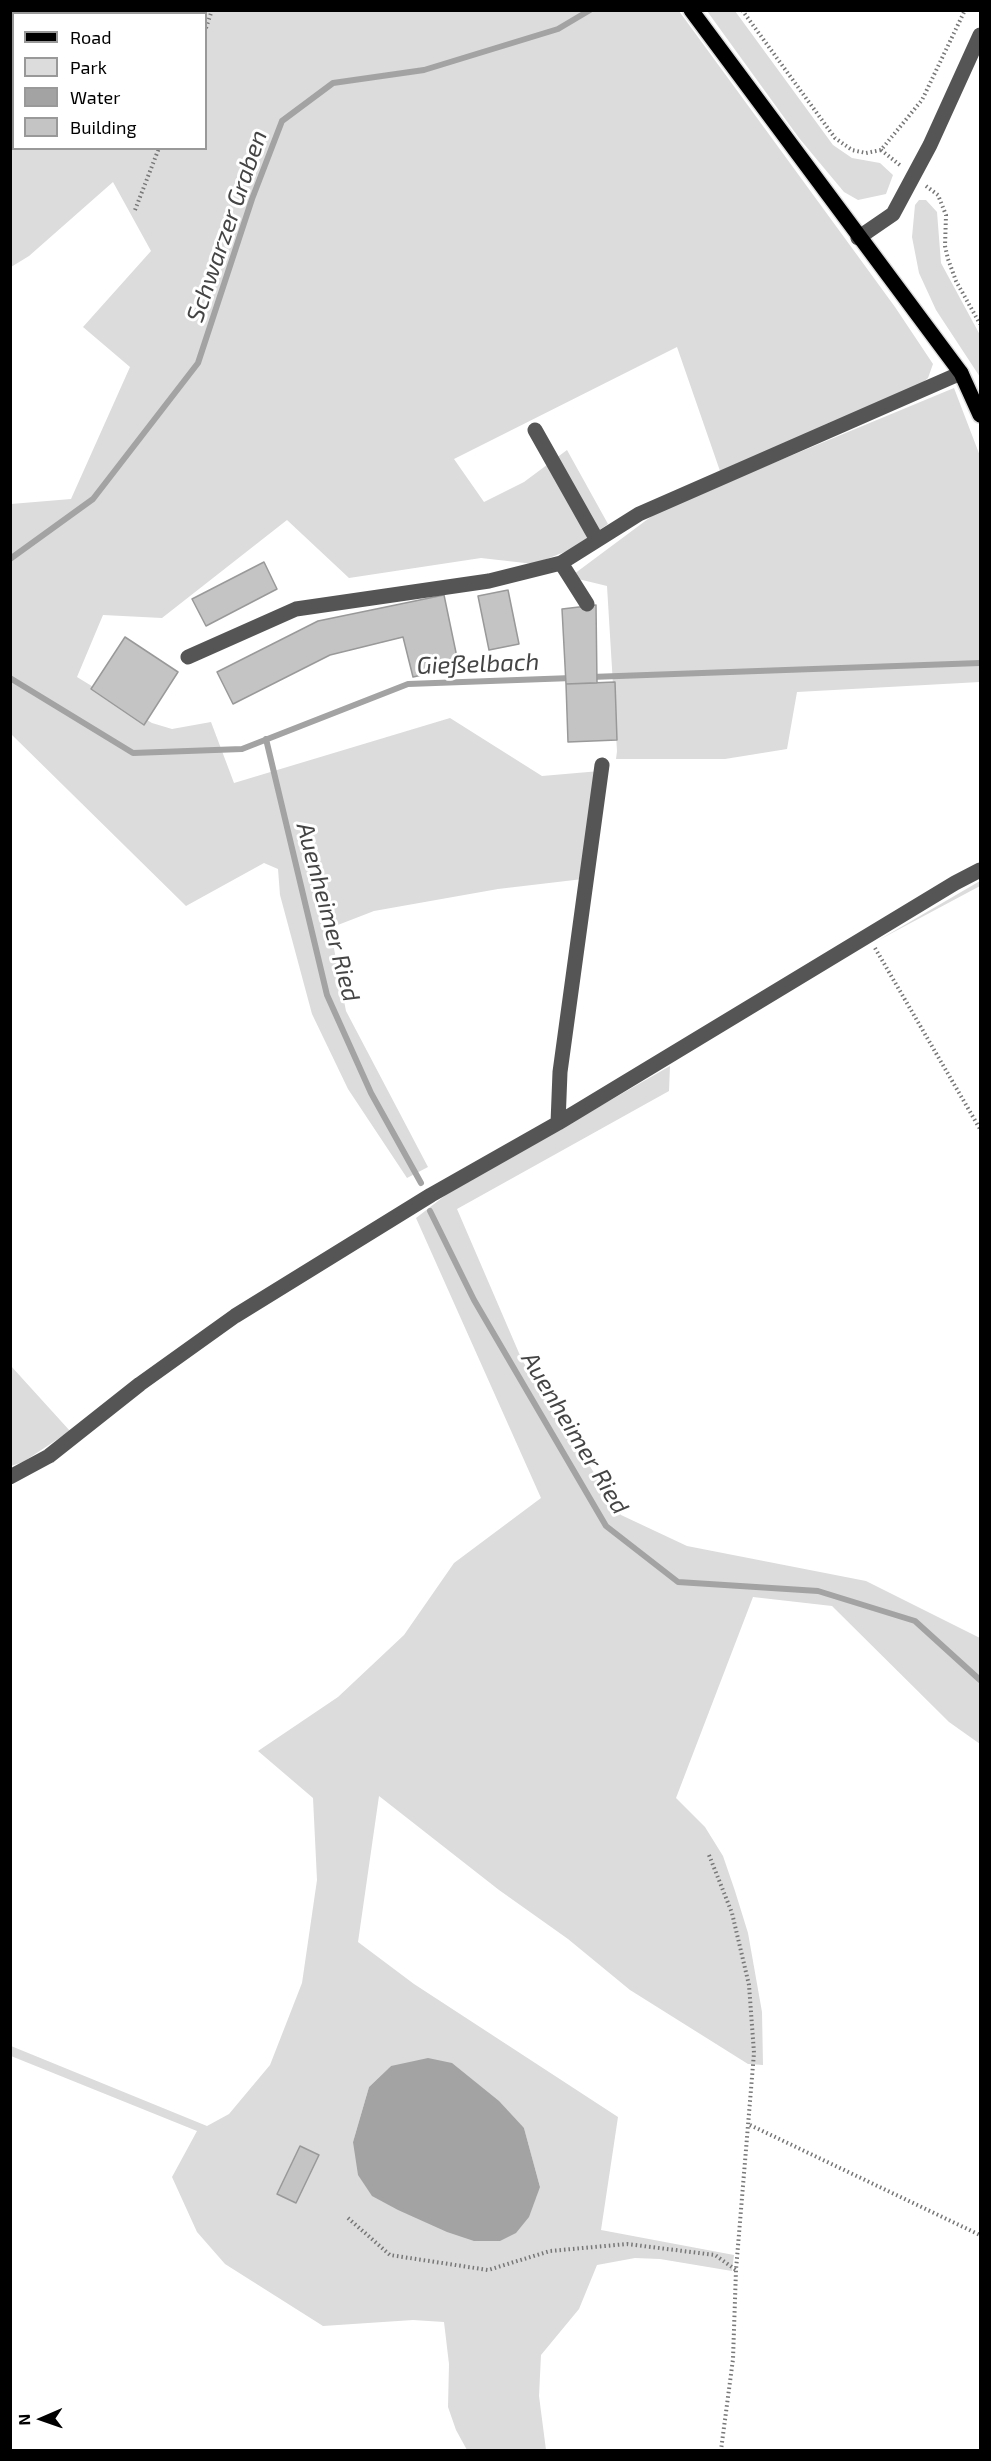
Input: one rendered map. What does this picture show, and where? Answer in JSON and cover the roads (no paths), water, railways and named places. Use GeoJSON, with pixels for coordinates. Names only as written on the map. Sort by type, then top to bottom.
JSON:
{"type":"FeatureCollection","features":[{"type":"Feature","properties":{"kind":"main road"},"geometry":{"type":"LineString","coordinates":[[691,10],[858,238],[961,373],[981,415]]}},
{"type":"Feature","properties":{"kind":"street"},"geometry":{"type":"LineString","coordinates":[[858,238],[893,214],[914,177],[981,35]]}},
{"type":"Feature","properties":{"kind":"street"},"geometry":{"type":"LineString","coordinates":[[188,657],[296,609],[489,581],[561,563],[639,514],[961,373]]}},
{"type":"Feature","properties":{"kind":"street"},"geometry":{"type":"LineString","coordinates":[[535,429],[597,540]]}},
{"type":"Feature","properties":{"kind":"street"},"geometry":{"type":"LineString","coordinates":[[561,563],[587,604]]}},
{"type":"Feature","properties":{"kind":"street"},"geometry":{"type":"LineString","coordinates":[[558,1123],[560,1072],[602,765]]}},
{"type":"Feature","properties":{"kind":"street"},"geometry":{"type":"LineString","coordinates":[[10,1477],[49,1456],[140,1384],[235,1316],[431,1195],[558,1123],[955,883],[981,870]]}},
{"type":"Feature","properties":{"kind":"water"},"geometry":{"type":"Polygon","coordinates":[[[428,2058],[452,2063],[499,2101],[524,2128],[540,2187],[529,2217],[516,2233],[500,2241],[474,2241],[447,2232],[398,2210],[372,2196],[358,2175],[353,2142],[369,2087],[391,2066],[428,2058]]]}},
{"type":"Feature","properties":{"kind":"waterway","name":"Schwarzer Graben"},"geometry":{"type":"LineString","coordinates":[[10,559],[93,499],[198,363],[252,199],[282,121],[333,83],[424,70],[558,29],[590,10]]}},
{"type":"Feature","properties":{"kind":"waterway","name":"Gießelbach"},"geometry":{"type":"LineString","coordinates":[[591,677],[980,663]]}},
{"type":"Feature","properties":{"kind":"waterway","name":"Gießelbach"},"geometry":{"type":"LineString","coordinates":[[10,678],[133,753],[242,749],[408,684],[572,678]]}},
{"type":"Feature","properties":{"kind":"waterway","name":"Auenheimer Ried"},"geometry":{"type":"LineString","coordinates":[[266,739],[327,995],[371,1093],[421,1183]]}},
{"type":"Feature","properties":{"kind":"waterway","name":"Auenheimer Ried"},"geometry":{"type":"LineString","coordinates":[[430,1211],[474,1300],[606,1526],[678,1582],[818,1591],[915,1621],[980,1680]]}}]}
